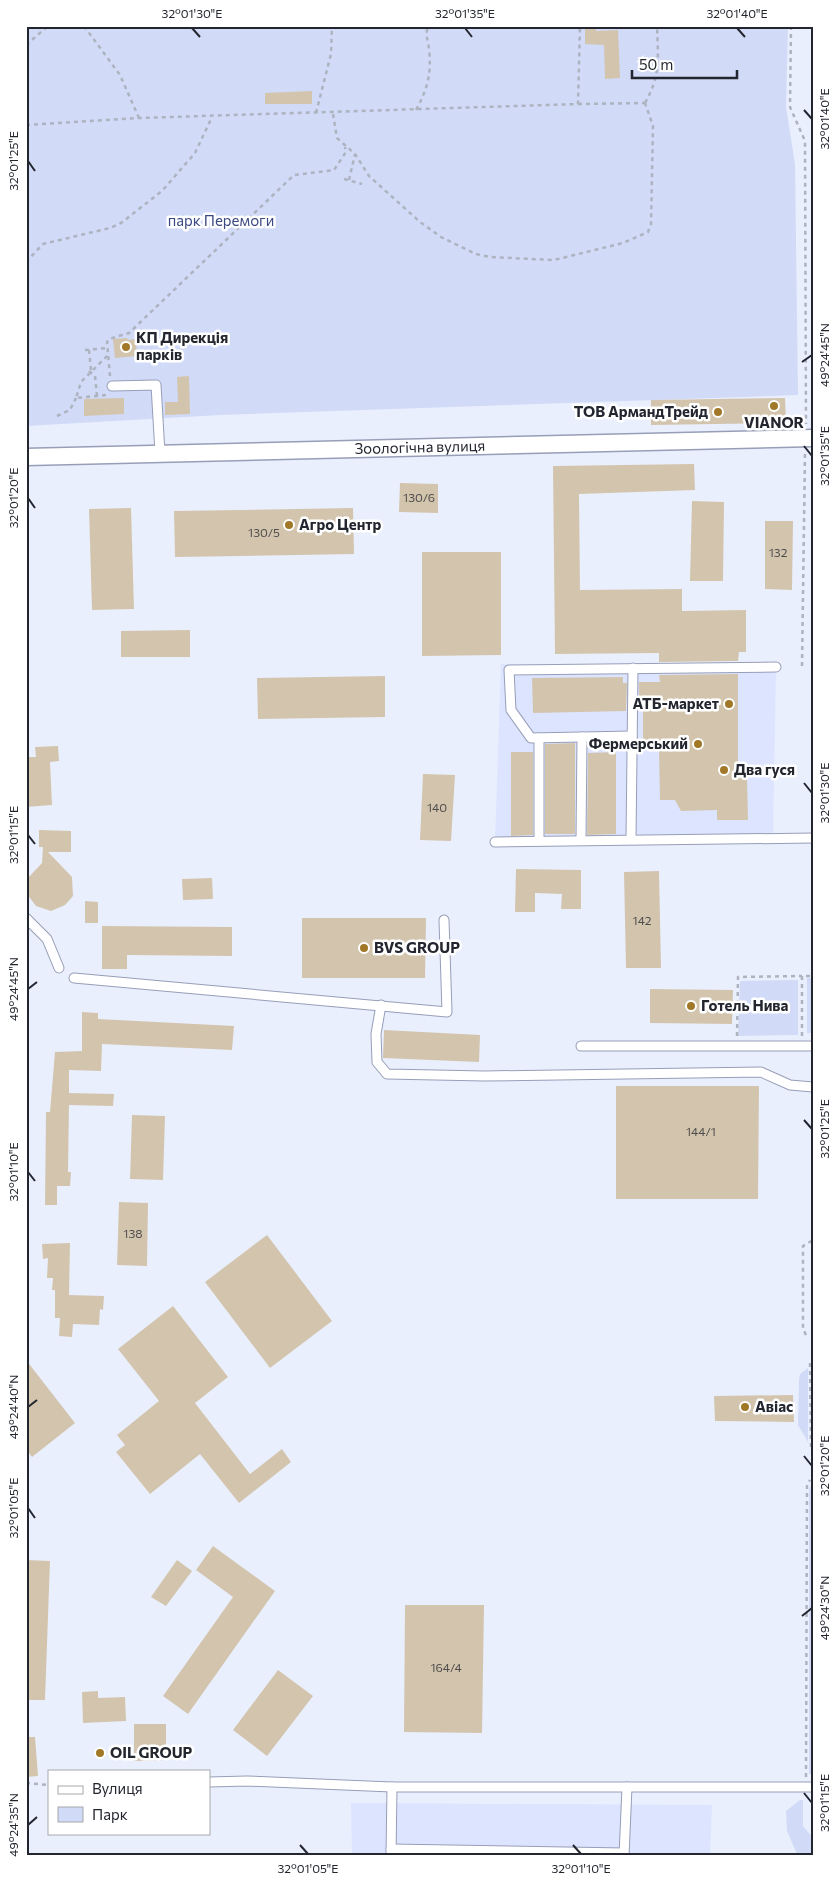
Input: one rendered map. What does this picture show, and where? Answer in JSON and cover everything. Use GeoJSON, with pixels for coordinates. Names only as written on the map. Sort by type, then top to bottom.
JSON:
{"type":"FeatureCollection","features":[{"type":"Feature","properties":{"kind":"street","name":"Зоологічна вулиця"},"geometry":{"type":"LineString","coordinates":[[26,457],[809,438]]}},
{"type":"Feature","properties":{"kind":"lane"},"geometry":{"type":"LineString","coordinates":[[112,386],[156,385],[160,453]]}},
{"type":"Feature","properties":{"kind":"lane"},"geometry":{"type":"LineString","coordinates":[[632,736],[531,738],[511,710],[509,670],[776,667]]}},
{"type":"Feature","properties":{"kind":"lane"},"geometry":{"type":"LineString","coordinates":[[631,839],[633,668]]}},
{"type":"Feature","properties":{"kind":"lane"},"geometry":{"type":"LineString","coordinates":[[580,840],[582,737]]}},
{"type":"Feature","properties":{"kind":"lane"},"geometry":{"type":"LineString","coordinates":[[539,738],[539,841]]}},
{"type":"Feature","properties":{"kind":"lane"},"geometry":{"type":"LineString","coordinates":[[495,842],[813,838]]}},
{"type":"Feature","properties":{"kind":"lane"},"geometry":{"type":"LineString","coordinates":[[26,918],[47,939],[59,968]]}},
{"type":"Feature","properties":{"kind":"lane"},"geometry":{"type":"LineString","coordinates":[[74,978],[447,1012],[444,920]]}},
{"type":"Feature","properties":{"kind":"lane"},"geometry":{"type":"LineString","coordinates":[[381,1005],[376,1034],[377,1062],[387,1074],[484,1076],[761,1072],[790,1085],[813,1086]]}},
{"type":"Feature","properties":{"kind":"lane"},"geometry":{"type":"LineString","coordinates":[[581,1046],[813,1046]]}},
{"type":"Feature","properties":{"kind":"lane"},"geometry":{"type":"LineString","coordinates":[[210,1782],[246,1781],[392,1787],[810,1787]]}},
{"type":"Feature","properties":{"kind":"lane"},"geometry":{"type":"LineString","coordinates":[[392,1787],[391,1852],[624,1854],[627,1787]]}},
{"type":"Feature","properties":{"kind":"path"},"geometry":{"type":"LineString","coordinates":[[26,45],[48,26]]}},
{"type":"Feature","properties":{"kind":"path"},"geometry":{"type":"LineString","coordinates":[[84,26],[120,75],[139,118]]}},
{"type":"Feature","properties":{"kind":"path"},"geometry":{"type":"LineString","coordinates":[[316,113],[331,54],[332,26]]}},
{"type":"Feature","properties":{"kind":"path"},"geometry":{"type":"LineString","coordinates":[[416,110],[430,79],[429,48],[425,36],[428,26]]}},
{"type":"Feature","properties":{"kind":"path"},"geometry":{"type":"LineString","coordinates":[[578,104],[580,26]]}},
{"type":"Feature","properties":{"kind":"path"},"geometry":{"type":"LineString","coordinates":[[333,114],[337,138],[355,154],[369,176],[413,216],[463,249],[490,257],[554,260],[623,243],[648,232],[651,228],[652,126],[645,103],[655,86],[658,26]]}},
{"type":"Feature","properties":{"kind":"path"},"geometry":{"type":"LineString","coordinates":[[791,26],[790,107],[805,142],[809,438],[802,666]]}},
{"type":"Feature","properties":{"kind":"path"},"geometry":{"type":"LineString","coordinates":[[26,124],[139,118],[333,114],[645,103]]}},
{"type":"Feature","properties":{"kind":"path"},"geometry":{"type":"LineString","coordinates":[[26,262],[44,244],[110,228],[121,223],[162,192],[195,153],[212,117]]}},
{"type":"Feature","properties":{"kind":"path"},"geometry":{"type":"LineString","coordinates":[[76,398],[113,394],[107,348],[109,339],[129,334],[294,175],[334,170],[346,152],[345,145]]}},
{"type":"Feature","properties":{"kind":"path"},"geometry":{"type":"LineString","coordinates":[[349,180],[355,154]]}},
{"type":"Feature","properties":{"kind":"path"},"geometry":{"type":"LineString","coordinates":[[344,179],[362,184]]}},
{"type":"Feature","properties":{"kind":"path"},"geometry":{"type":"LineString","coordinates":[[97,396],[95,376],[90,371],[87,350],[107,348]]}},
{"type":"Feature","properties":{"kind":"path"},"geometry":{"type":"LineString","coordinates":[[56,416],[70,410],[81,382],[108,355]]}},
{"type":"Feature","properties":{"kind":"path"},"geometry":{"type":"LineString","coordinates":[[802,976],[802,1046]]}},
{"type":"Feature","properties":{"kind":"path"},"geometry":{"type":"LineString","coordinates":[[737,1046],[738,977],[813,976]]}},
{"type":"Feature","properties":{"kind":"path"},"geometry":{"type":"LineString","coordinates":[[806,1335],[803,1329],[802,1246],[813,1240]]}},
{"type":"Feature","properties":{"kind":"path"},"geometry":{"type":"LineString","coordinates":[[810,1363],[811,1450]]}},
{"type":"Feature","properties":{"kind":"path"},"geometry":{"type":"LineString","coordinates":[[810,1480],[807,1485],[805,1553],[810,1787]]}},
{"type":"Feature","properties":{"kind":"path"},"geometry":{"type":"LineString","coordinates":[[26,1783],[48,1785]]}},
{"type":"Feature","properties":{"kind":"shaded area","name":"Фермерський"},"geometry":{"type":"Polygon","coordinates":[[[501,664],[633,668],[776,667],[773,837],[495,842],[501,664]]]}},
{"type":"Feature","properties":{"kind":"shaded area"},"geometry":{"type":"Polygon","coordinates":[[[351,1803],[712,1805],[710,1856],[352,1856],[351,1803]]]}},
{"type":"Feature","properties":{"kind":"green space","name":"парк Перемоги"},"geometry":{"type":"Polygon","coordinates":[[[26,26],[788,26],[786,107],[795,164],[798,395],[220,415],[26,426],[26,26]]]}},
{"type":"Feature","properties":{"kind":"green space"},"geometry":{"type":"Polygon","coordinates":[[[807,978],[813,978],[813,1033],[807,1033],[807,978]]]}},
{"type":"Feature","properties":{"kind":"green space"},"geometry":{"type":"Polygon","coordinates":[[[798,980],[798,1035],[738,1036],[740,981],[798,980]]]}},
{"type":"Feature","properties":{"kind":"green space"},"geometry":{"type":"Polygon","coordinates":[[[808,1368],[808,1442],[798,1425],[800,1374],[808,1368]]]}},
{"type":"Feature","properties":{"kind":"green space"},"geometry":{"type":"Polygon","coordinates":[[[813,1483],[813,1774],[809,1774],[809,1489],[813,1483]]]}},
{"type":"Feature","properties":{"kind":"green space"},"geometry":{"type":"Polygon","coordinates":[[[800,1800],[803,1800],[803,1826],[813,1838],[813,1856],[798,1856],[787,1831],[786,1811],[800,1800]]]}},
{"type":"Feature","properties":{"kind":"building"},"geometry":{"type":"Polygon","coordinates":[[[585,26],[596,26],[596,31],[618,30],[620,78],[605,79],[604,45],[585,44],[585,26]]]}},
{"type":"Feature","properties":{"kind":"building"},"geometry":{"type":"Polygon","coordinates":[[[312,91],[312,104],[265,104],[265,93],[312,91]]]}},
{"type":"Feature","properties":{"kind":"building"},"geometry":{"type":"Polygon","coordinates":[[[127,338],[128,340],[136,339],[137,356],[115,358],[113,339],[127,338]]]}},
{"type":"Feature","properties":{"kind":"building"},"geometry":{"type":"Polygon","coordinates":[[[189,376],[190,414],[165,415],[165,402],[178,402],[177,377],[189,376]]]}},
{"type":"Feature","properties":{"kind":"building"},"geometry":{"type":"Polygon","coordinates":[[[124,398],[124,414],[84,416],[84,399],[124,398]]]}},
{"type":"Feature","properties":{"kind":"building","name":"ТОВ АрмандТрейд"},"geometry":{"type":"Polygon","coordinates":[[[785,398],[786,423],[651,425],[651,400],[785,398]]]}},
{"type":"Feature","properties":{"kind":"building"},"geometry":{"type":"Polygon","coordinates":[[[694,464],[695,490],[579,494],[580,590],[682,589],[682,611],[746,610],[746,652],[739,652],[738,661],[659,662],[659,653],[555,654],[553,466],[694,464]]]}},
{"type":"Feature","properties":{"kind":"building"},"geometry":{"type":"Polygon","coordinates":[[[400,483],[438,484],[438,513],[399,512],[400,483]]]}},
{"type":"Feature","properties":{"kind":"building"},"geometry":{"type":"Polygon","coordinates":[[[692,501],[724,502],[723,581],[690,581],[692,501]]]}},
{"type":"Feature","properties":{"kind":"building"},"geometry":{"type":"Polygon","coordinates":[[[131,508],[134,609],[92,610],[89,509],[131,508]]]}},
{"type":"Feature","properties":{"kind":"building"},"geometry":{"type":"Polygon","coordinates":[[[353,508],[354,554],[175,557],[174,511],[353,508]]]}},
{"type":"Feature","properties":{"kind":"building"},"geometry":{"type":"Polygon","coordinates":[[[765,521],[793,521],[792,590],[765,589],[765,521]]]}},
{"type":"Feature","properties":{"kind":"building"},"geometry":{"type":"Polygon","coordinates":[[[422,552],[501,552],[501,655],[422,656],[422,552]]]}},
{"type":"Feature","properties":{"kind":"building"},"geometry":{"type":"Polygon","coordinates":[[[190,630],[190,657],[121,657],[121,631],[190,630]]]}},
{"type":"Feature","properties":{"kind":"building","name":"Фермерський"},"geometry":{"type":"Polygon","coordinates":[[[738,674],[738,778],[747,778],[748,820],[717,820],[717,810],[681,811],[675,800],[660,800],[659,748],[643,748],[643,711],[639,711],[639,682],[660,682],[659,675],[738,674]]]}},
{"type":"Feature","properties":{"kind":"building"},"geometry":{"type":"Polygon","coordinates":[[[385,676],[385,717],[258,719],[257,678],[385,676]]]}},
{"type":"Feature","properties":{"kind":"building"},"geometry":{"type":"Polygon","coordinates":[[[623,677],[623,683],[627,683],[626,711],[533,713],[532,678],[623,677]]]}},
{"type":"Feature","properties":{"kind":"building"},"geometry":{"type":"Polygon","coordinates":[[[575,743],[575,834],[545,834],[545,744],[575,743]]]}},
{"type":"Feature","properties":{"kind":"building"},"geometry":{"type":"Polygon","coordinates":[[[58,746],[59,761],[50,762],[52,805],[26,807],[26,757],[36,757],[35,747],[58,746]]]}},
{"type":"Feature","properties":{"kind":"building"},"geometry":{"type":"Polygon","coordinates":[[[511,752],[533,752],[533,835],[511,836],[511,752]]]}},
{"type":"Feature","properties":{"kind":"building"},"geometry":{"type":"Polygon","coordinates":[[[616,752],[616,834],[587,835],[588,753],[616,752]]]}},
{"type":"Feature","properties":{"kind":"building"},"geometry":{"type":"Polygon","coordinates":[[[423,774],[455,775],[451,841],[420,840],[423,774]]]}},
{"type":"Feature","properties":{"kind":"building"},"geometry":{"type":"Polygon","coordinates":[[[39,830],[71,831],[71,852],[48,852],[72,877],[73,896],[65,905],[51,911],[36,906],[27,894],[28,878],[42,863],[43,847],[39,847],[39,830]]]}},
{"type":"Feature","properties":{"kind":"building"},"geometry":{"type":"Polygon","coordinates":[[[516,869],[581,870],[581,909],[561,909],[562,894],[535,893],[535,912],[515,912],[516,869]]]}},
{"type":"Feature","properties":{"kind":"building"},"geometry":{"type":"Polygon","coordinates":[[[659,871],[661,968],[626,968],[624,872],[659,871]]]}},
{"type":"Feature","properties":{"kind":"building"},"geometry":{"type":"Polygon","coordinates":[[[212,878],[213,899],[183,900],[182,879],[212,878]]]}},
{"type":"Feature","properties":{"kind":"building"},"geometry":{"type":"Polygon","coordinates":[[[85,901],[98,902],[98,923],[85,923],[85,901]]]}},
{"type":"Feature","properties":{"kind":"building","name":"BVS GROUP"},"geometry":{"type":"Polygon","coordinates":[[[302,918],[426,918],[425,978],[302,978],[302,918]]]}},
{"type":"Feature","properties":{"kind":"building"},"geometry":{"type":"Polygon","coordinates":[[[102,926],[232,927],[232,956],[127,955],[127,969],[102,969],[102,926]]]}},
{"type":"Feature","properties":{"kind":"building","name":"Готель Нива"},"geometry":{"type":"Polygon","coordinates":[[[650,989],[733,990],[732,1024],[650,1023],[650,989]]]}},
{"type":"Feature","properties":{"kind":"building"},"geometry":{"type":"Polygon","coordinates":[[[82,1012],[98,1013],[98,1019],[234,1026],[232,1050],[102,1044],[101,1071],[69,1070],[69,1093],[114,1094],[113,1106],[69,1105],[68,1172],[71,1172],[70,1186],[57,1186],[57,1205],[45,1205],[46,1112],[50,1112],[55,1052],[82,1051],[82,1012]]]}},
{"type":"Feature","properties":{"kind":"building"},"geometry":{"type":"Polygon","coordinates":[[[384,1030],[480,1035],[479,1062],[383,1058],[384,1030]]]}},
{"type":"Feature","properties":{"kind":"building"},"geometry":{"type":"Polygon","coordinates":[[[616,1086],[759,1086],[758,1199],[616,1199],[616,1086]]]}},
{"type":"Feature","properties":{"kind":"building"},"geometry":{"type":"Polygon","coordinates":[[[132,1115],[165,1116],[163,1180],[130,1179],[132,1115]]]}},
{"type":"Feature","properties":{"kind":"building"},"geometry":{"type":"Polygon","coordinates":[[[119,1202],[148,1203],[147,1266],[117,1265],[119,1202]]]}},
{"type":"Feature","properties":{"kind":"building"},"geometry":{"type":"Polygon","coordinates":[[[267,1235],[332,1321],[270,1368],[205,1282],[267,1235]]]}},
{"type":"Feature","properties":{"kind":"building"},"geometry":{"type":"Polygon","coordinates":[[[70,1243],[69,1295],[104,1296],[103,1310],[100,1309],[99,1325],[73,1324],[72,1337],[59,1336],[60,1318],[55,1318],[55,1290],[52,1290],[53,1278],[47,1278],[48,1258],[43,1259],[42,1244],[70,1243]]]}},
{"type":"Feature","properties":{"kind":"building"},"geometry":{"type":"Polygon","coordinates":[[[173,1306],[228,1377],[195,1403],[250,1474],[282,1449],[291,1462],[239,1503],[200,1454],[150,1494],[116,1452],[125,1445],[117,1435],[159,1401],[118,1349],[173,1306]]]}},
{"type":"Feature","properties":{"kind":"building"},"geometry":{"type":"Polygon","coordinates":[[[26,1360],[75,1423],[32,1457],[26,1449],[26,1360]]]}},
{"type":"Feature","properties":{"kind":"building"},"geometry":{"type":"Polygon","coordinates":[[[793,1395],[794,1422],[715,1421],[714,1396],[793,1395]]]}},
{"type":"Feature","properties":{"kind":"building"},"geometry":{"type":"Polygon","coordinates":[[[213,1546],[275,1591],[188,1714],[163,1696],[233,1597],[196,1570],[213,1546]]]}},
{"type":"Feature","properties":{"kind":"building"},"geometry":{"type":"Polygon","coordinates":[[[26,1560],[50,1561],[45,1700],[26,1700],[26,1560]]]}},
{"type":"Feature","properties":{"kind":"building"},"geometry":{"type":"Polygon","coordinates":[[[177,1560],[192,1571],[166,1606],[151,1597],[177,1560]]]}},
{"type":"Feature","properties":{"kind":"building"},"geometry":{"type":"Polygon","coordinates":[[[405,1605],[484,1605],[482,1733],[404,1732],[405,1605]]]}},
{"type":"Feature","properties":{"kind":"building"},"geometry":{"type":"Polygon","coordinates":[[[278,1670],[313,1696],[267,1756],[233,1730],[278,1670]]]}},
{"type":"Feature","properties":{"kind":"building"},"geometry":{"type":"Polygon","coordinates":[[[98,1691],[98,1698],[125,1697],[126,1721],[83,1723],[82,1692],[98,1691]]]}},
{"type":"Feature","properties":{"kind":"building"},"geometry":{"type":"Polygon","coordinates":[[[134,1724],[166,1724],[166,1760],[134,1761],[134,1724]]]}},
{"type":"Feature","properties":{"kind":"building"},"geometry":{"type":"Polygon","coordinates":[[[26,1737],[35,1737],[38,1776],[26,1777],[26,1737]]]}},
{"type":"Feature","properties":{"kind":"place","name":"КП Дирекція парків"},"geometry":{"type":"Point","coordinates":[126,347]}},
{"type":"Feature","properties":{"kind":"place","name":"VIANOR"},"geometry":{"type":"Point","coordinates":[774,406]}},
{"type":"Feature","properties":{"kind":"place","name":"ТОВ АрмандТрейд"},"geometry":{"type":"Point","coordinates":[718,412]}},
{"type":"Feature","properties":{"kind":"place","name":"Агро Центр"},"geometry":{"type":"Point","coordinates":[289,525]}},
{"type":"Feature","properties":{"kind":"place","name":"АТБ-маркет"},"geometry":{"type":"Point","coordinates":[729,704]}},
{"type":"Feature","properties":{"kind":"place","name":"Фермерський"},"geometry":{"type":"Point","coordinates":[698,744]}},
{"type":"Feature","properties":{"kind":"place","name":"Два гуся"},"geometry":{"type":"Point","coordinates":[724,770]}},
{"type":"Feature","properties":{"kind":"place","name":"BVS GROUP"},"geometry":{"type":"Point","coordinates":[364,948]}},
{"type":"Feature","properties":{"kind":"place","name":"Готель Нива"},"geometry":{"type":"Point","coordinates":[691,1006]}},
{"type":"Feature","properties":{"kind":"place","name":"Авіас"},"geometry":{"type":"Point","coordinates":[745,1407]}},
{"type":"Feature","properties":{"kind":"place","name":"OIL GROUP"},"geometry":{"type":"Point","coordinates":[100,1753]}}]}
